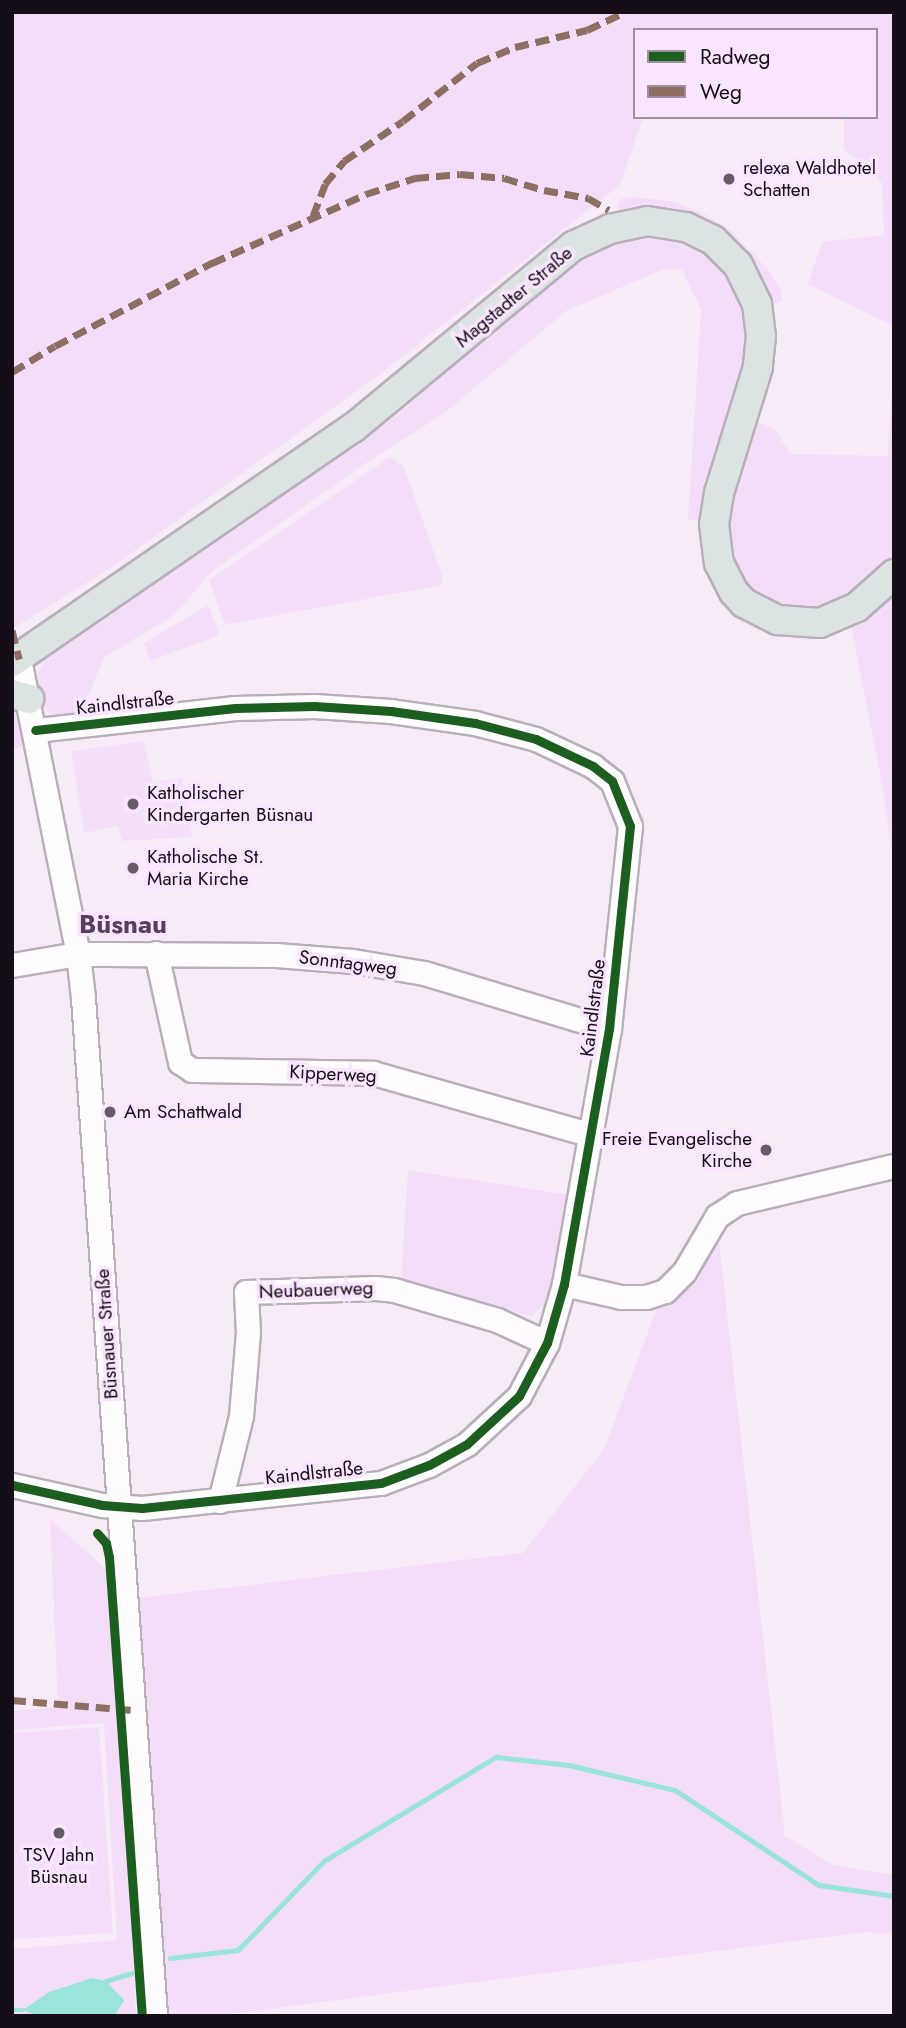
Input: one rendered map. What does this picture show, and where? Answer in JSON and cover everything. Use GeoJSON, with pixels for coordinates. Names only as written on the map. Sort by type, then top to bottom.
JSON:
{"type":"FeatureCollection","features":[{"type":"Feature","properties":{"kind":"main road","name":"Magstadter Straße"},"geometry":{"type":"LineString","coordinates":[[16,660],[353,428],[573,246],[610,229],[647,221],[686,227],[713,240],[738,265],[757,304],[761,336],[758,367],[715,512],[715,550],[722,573],[734,592],[744,603],[778,620],[820,623],[857,607],[894,574]]}},
{"type":"Feature","properties":{"kind":"street","name":"Büsnauer Straße"},"geometry":{"type":"LineString","coordinates":[[16,660],[21,697],[35,730],[78,954],[155,2016]]}},
{"type":"Feature","properties":{"kind":"street","name":"Kaindlstraße"},"geometry":{"type":"LineString","coordinates":[[12,1485],[120,1508],[220,1501],[381,1483],[429,1465],[467,1444],[519,1395],[547,1343],[564,1283],[610,1029],[630,826],[612,781],[568,751],[475,723],[391,711],[313,706],[235,709],[35,730]]}},
{"type":"Feature","properties":{"kind":"street","name":"Kipperweg"},"geometry":{"type":"LineString","coordinates":[[156,953],[180,1062],[192,1070],[373,1073],[592,1135]]}},
{"type":"Feature","properties":{"kind":"street","name":"Sonntagweg"},"geometry":{"type":"LineString","coordinates":[[78,954],[276,955],[353,961],[424,973],[610,1029]]}},
{"type":"Feature","properties":{"kind":"street"},"geometry":{"type":"LineString","coordinates":[[12,965],[78,954]]}},
{"type":"Feature","properties":{"kind":"street"},"geometry":{"type":"LineString","coordinates":[[564,1283],[621,1297],[646,1297],[664,1291],[684,1272],[718,1216],[737,1203],[894,1166]]}},
{"type":"Feature","properties":{"kind":"street","name":"Neubauerweg"},"geometry":{"type":"LineString","coordinates":[[220,1501],[241,1416],[248,1333],[246,1292],[376,1287],[394,1290],[497,1320],[547,1343]]}},
{"type":"Feature","properties":{"kind":"shaded area"},"geometry":{"type":"Polygon","coordinates":[[[12,12],[894,12],[894,326],[808,284],[822,242],[884,235],[882,183],[844,149],[844,119],[878,119],[878,28],[633,28],[633,119],[642,119],[620,185],[383,372],[112,567],[12,629],[12,12]]]}},
{"type":"Feature","properties":{"kind":"shaded area"},"geometry":{"type":"Polygon","coordinates":[[[623,198],[674,202],[703,213],[731,230],[768,270],[781,289],[782,301],[774,304],[769,301],[754,268],[618,213],[618,203],[623,198]]]}},
{"type":"Feature","properties":{"kind":"shaded area"},"geometry":{"type":"Polygon","coordinates":[[[660,233],[697,245],[728,270],[746,310],[749,338],[747,360],[704,520],[688,520],[701,310],[682,269],[662,270],[566,311],[443,414],[366,463],[212,571],[173,616],[104,657],[81,713],[57,718],[48,713],[37,678],[44,660],[396,416],[568,262],[617,237],[660,233]]]}},
{"type":"Feature","properties":{"kind":"shaded area"},"geometry":{"type":"Polygon","coordinates":[[[894,359],[894,560],[879,576],[827,609],[769,607],[742,584],[725,547],[725,509],[754,419],[776,431],[790,454],[888,456],[894,359]]]}},
{"type":"Feature","properties":{"kind":"shaded area"},"geometry":{"type":"Polygon","coordinates":[[[390,457],[404,467],[442,576],[442,585],[229,624],[224,622],[209,580],[390,457]]]}},
{"type":"Feature","properties":{"kind":"shaded area"},"geometry":{"type":"Polygon","coordinates":[[[894,588],[894,768],[881,778],[850,620],[894,588]]]}},
{"type":"Feature","properties":{"kind":"shaded area"},"geometry":{"type":"Polygon","coordinates":[[[208,605],[219,635],[150,661],[144,643],[208,605]]]}},
{"type":"Feature","properties":{"kind":"shaded area"},"geometry":{"type":"Polygon","coordinates":[[[12,706],[23,727],[26,746],[12,749],[12,706]]]}},
{"type":"Feature","properties":{"kind":"shaded area","name":"Katholischer Kindergarten Büsnau"},"geometry":{"type":"Polygon","coordinates":[[[144,741],[153,782],[182,778],[192,837],[122,841],[118,826],[84,833],[71,751],[144,741]]]}},
{"type":"Feature","properties":{"kind":"shaded area"},"geometry":{"type":"Polygon","coordinates":[[[894,768],[894,864],[881,778],[894,768]]]}},
{"type":"Feature","properties":{"kind":"shaded area"},"geometry":{"type":"Polygon","coordinates":[[[408,1170],[569,1195],[546,1303],[531,1316],[401,1281],[408,1170]]]}},
{"type":"Feature","properties":{"kind":"shaded area"},"geometry":{"type":"Polygon","coordinates":[[[718,1232],[785,1836],[833,1865],[894,1875],[894,1935],[865,1932],[214,2016],[166,2016],[137,1598],[523,1553],[604,1449],[657,1308],[696,1284],[718,1232]]]}},
{"type":"Feature","properties":{"kind":"shaded area"},"geometry":{"type":"Polygon","coordinates":[[[50,1519],[115,1577],[136,2016],[12,2016],[12,1949],[117,1940],[104,1723],[12,1730],[12,1711],[58,1707],[50,1519]]]}},
{"type":"Feature","properties":{"kind":"shaded area","name":"TSV Jahn Büsnau"},"geometry":{"type":"Polygon","coordinates":[[[99,1727],[113,1933],[12,1939],[12,1733],[99,1727]]]}},
{"type":"Feature","properties":{"kind":"shaded area"},"geometry":{"type":"Polygon","coordinates":[[[92,1978],[106,1981],[124,2000],[116,2014],[39,2016],[23,2010],[49,1992],[92,1978]]]}},
{"type":"Feature","properties":{"kind":"waterway"},"geometry":{"type":"LineString","coordinates":[[170,1958],[238,1950],[324,1861],[496,1757],[569,1765],[675,1790],[819,1885],[894,1896]]}},
{"type":"Feature","properties":{"kind":"waterway"},"geometry":{"type":"LineString","coordinates":[[106,1981],[132,1973]]}},
{"type":"Feature","properties":{"kind":"waterway"},"geometry":{"type":"LineString","coordinates":[[12,2010],[23,2010]]}},
{"type":"Feature","properties":{"kind":"marked path"},"geometry":{"type":"LineString","coordinates":[[313,216],[325,184],[344,161],[403,121],[477,63],[515,47],[587,30],[625,12]]}},
{"type":"Feature","properties":{"kind":"marked path"},"geometry":{"type":"LineString","coordinates":[[12,372],[55,346],[212,263],[366,194],[415,178],[460,174],[504,178],[544,190],[588,198],[609,210]]}},
{"type":"Feature","properties":{"kind":"marked path"},"geometry":{"type":"LineString","coordinates":[[12,630],[19,659]]}},
{"type":"Feature","properties":{"kind":"marked path"},"geometry":{"type":"LineString","coordinates":[[12,1700],[133,1710]]}},
{"type":"Feature","properties":{"kind":"cycle path"},"geometry":{"type":"LineString","coordinates":[[12,1485],[102,1505],[142,1508],[381,1483],[429,1465],[467,1444],[519,1396],[547,1343],[564,1284],[609,1029],[630,826],[612,781],[593,766],[536,739],[475,723],[391,711],[314,706],[235,708],[35,730]]}},
{"type":"Feature","properties":{"kind":"cycle path"},"geometry":{"type":"LineString","coordinates":[[97,1533],[106,1543],[109,1557],[142,2016]]}},
{"type":"Feature","properties":{"kind":"place","name":"relexa Waldhotel Schatten"},"geometry":{"type":"Point","coordinates":[729,179]}},
{"type":"Feature","properties":{"kind":"place","name":"Katholischer Kindergarten Büsnau"},"geometry":{"type":"Point","coordinates":[133,804]}},
{"type":"Feature","properties":{"kind":"place","name":"Katholische St. Maria Kirche"},"geometry":{"type":"Point","coordinates":[133,868]}},
{"type":"Feature","properties":{"kind":"place","name":"Am Schattwald"},"geometry":{"type":"Point","coordinates":[110,1112]}},
{"type":"Feature","properties":{"kind":"place","name":"Freie Evangelische Kirche"},"geometry":{"type":"Point","coordinates":[766,1150]}},
{"type":"Feature","properties":{"kind":"place","name":"TSV Jahn Büsnau"},"geometry":{"type":"Point","coordinates":[59,1833]}},
{"type":"Feature","properties":{"kind":"district","name":"Büsnau"},"geometry":{"type":"Point","coordinates":[123,925]}}]}
